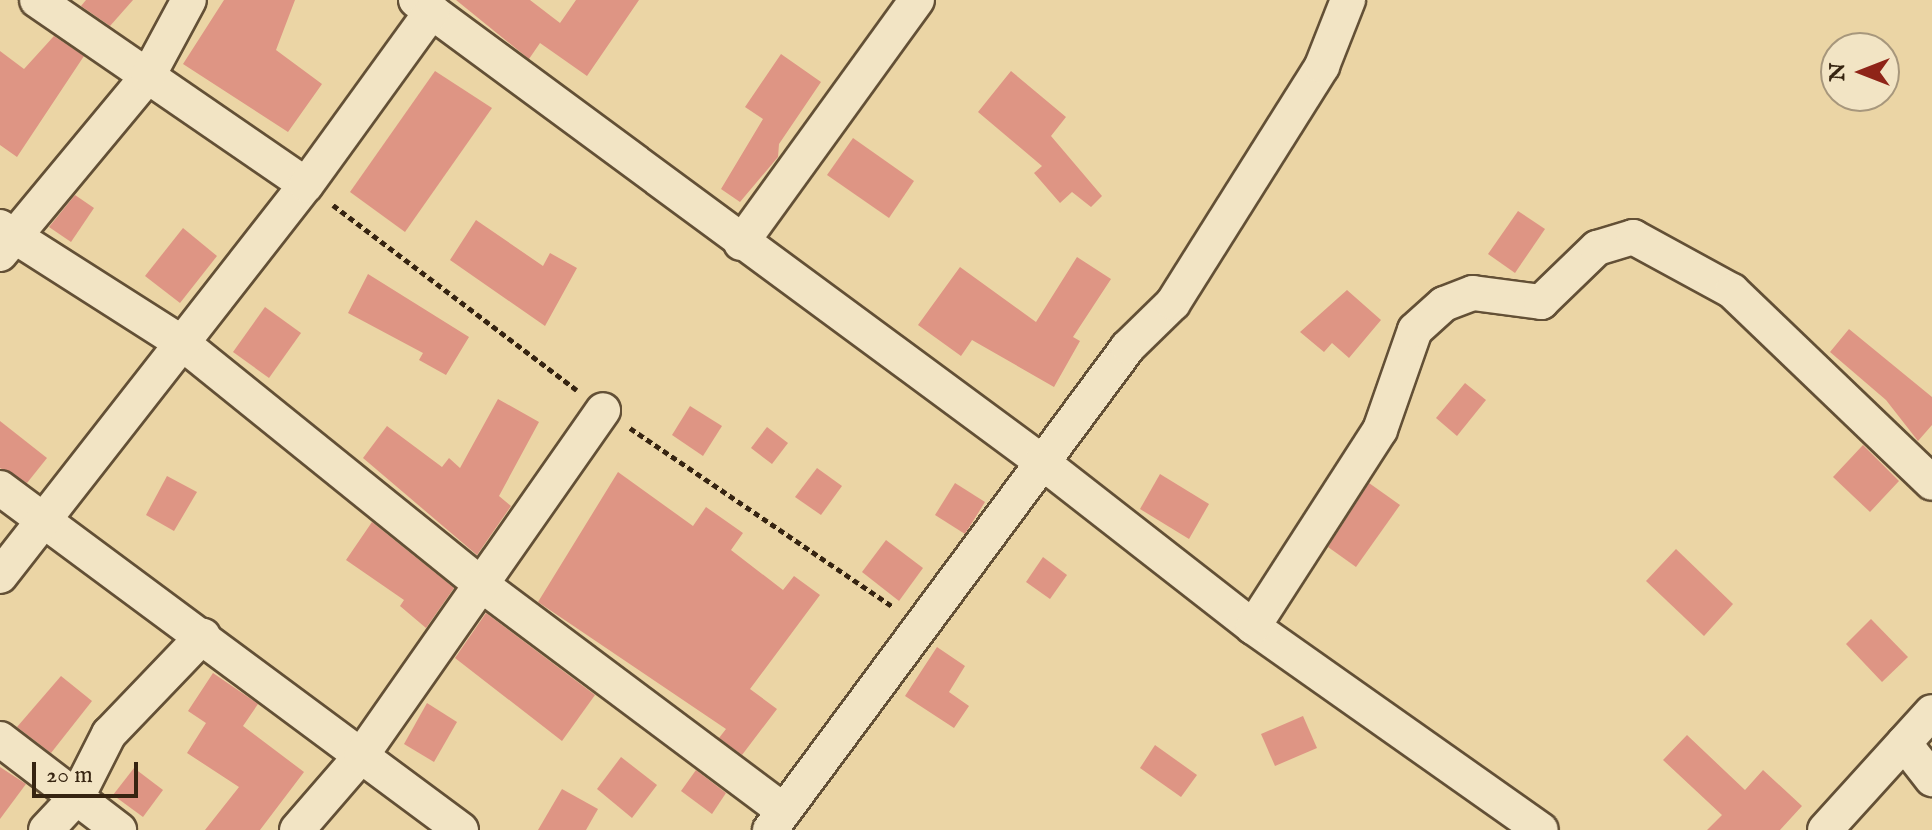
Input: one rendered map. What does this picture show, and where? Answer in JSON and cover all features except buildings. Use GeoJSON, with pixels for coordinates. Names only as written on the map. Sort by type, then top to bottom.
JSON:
{"type":"FeatureCollection","features":[{"type":"Feature","properties":{"kind":"street"},"geometry":{"type":"LineString","coordinates":[[37,0],[306,185]]}},
{"type":"Feature","properties":{"kind":"street"},"geometry":{"type":"LineString","coordinates":[[189,0],[148,76],[4,239],[182,343],[777,820],[1128,347],[1173,303],[1322,66],[1348,0]]}},
{"type":"Feature","properties":{"kind":"street"},"geometry":{"type":"LineString","coordinates":[[741,243],[917,0]]}},
{"type":"Feature","properties":{"kind":"street"},"geometry":{"type":"LineString","coordinates":[[0,576],[48,519],[306,185],[424,6],[741,243],[1042,462],[1253,627],[1541,830]]}},
{"type":"Feature","properties":{"kind":"street"},"geometry":{"type":"LineString","coordinates":[[1253,627],[1380,430],[1415,330],[1444,304],[1473,293],[1541,302],[1597,248],[1633,237],[1732,291],[1932,483]]}},
{"type":"Feature","properties":{"kind":"street"},"geometry":{"type":"LineString","coordinates":[[297,830],[361,756],[603,410]]}},
{"type":"Feature","properties":{"kind":"street"},"geometry":{"type":"LineString","coordinates":[[0,488],[48,519],[461,830]]}},
{"type":"Feature","properties":{"kind":"street"},"geometry":{"type":"LineString","coordinates":[[46,830],[77,797],[109,734],[203,636]]}},
{"type":"Feature","properties":{"kind":"street"},"geometry":{"type":"LineString","coordinates":[[1825,830],[1932,712]]}},
{"type":"Feature","properties":{"kind":"street"},"geometry":{"type":"LineString","coordinates":[[0,739],[119,830]]}},
{"type":"Feature","properties":{"kind":"street"},"geometry":{"type":"LineString","coordinates":[[1904,743],[1932,779]]}}]}
